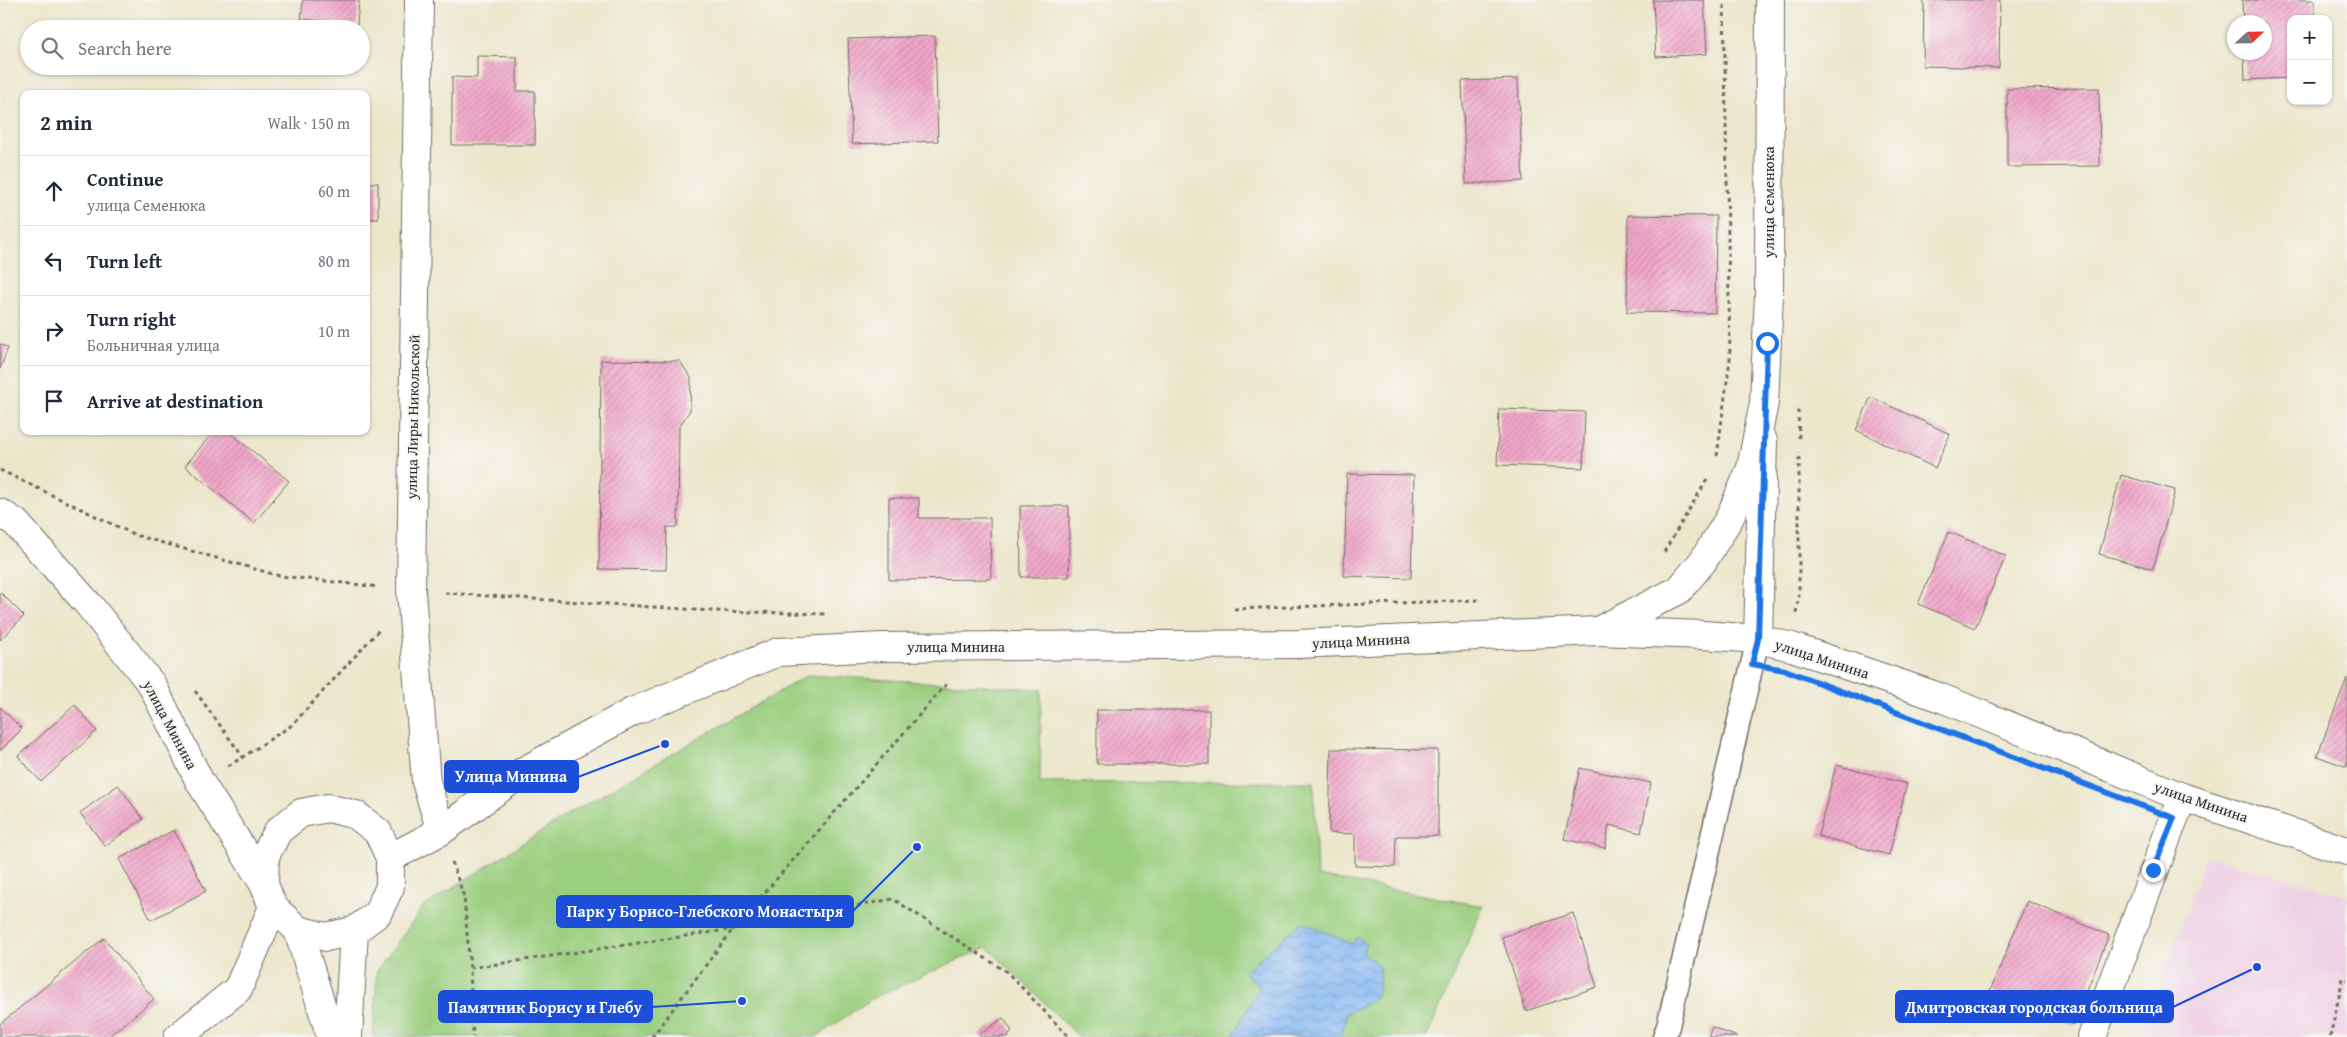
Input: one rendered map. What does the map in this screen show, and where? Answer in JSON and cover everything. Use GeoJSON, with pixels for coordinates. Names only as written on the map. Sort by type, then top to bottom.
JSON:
{"type":"FeatureCollection","features":[{"type":"Feature","properties":{"kind":"main road","name":"улица Лиры Никольской"},"geometry":{"type":"LineString","coordinates":[[419,0],[411,591],[426,782],[441,831]]}},
{"type":"Feature","properties":{"kind":"main road","name":"улица Семенюка"},"geometry":{"type":"LineString","coordinates":[[1758,639],[1764,403],[1769,295],[1770,0]]}},
{"type":"Feature","properties":{"kind":"main road","name":"улица Семенюка"},"geometry":{"type":"LineString","coordinates":[[1598,631],[1679,590],[1704,561],[1730,517],[1751,468],[1764,403]]}},
{"type":"Feature","properties":{"kind":"main road","name":"улица Минина"},"geometry":{"type":"LineString","coordinates":[[0,513],[15,522],[88,605],[152,686],[200,782],[268,895],[298,930],[326,937],[354,931],[377,914],[390,887],[390,858],[378,832],[356,815],[328,808],[300,814],[278,831],[265,856],[268,895]]}},
{"type":"Feature","properties":{"kind":"main road","name":"улица Минина"},"geometry":{"type":"LineString","coordinates":[[390,858],[441,831],[524,771],[632,712],[778,652],[882,647],[1297,644],[1598,631],[1758,639],[1792,647],[1939,697],[2182,797],[2347,851]]}},
{"type":"Feature","properties":{"kind":"main road"},"geometry":{"type":"LineString","coordinates":[[2092,1037],[2182,797]]}},
{"type":"Feature","properties":{"kind":"main road"},"geometry":{"type":"LineString","coordinates":[[178,1037],[238,989],[268,895]]}},
{"type":"Feature","properties":{"kind":"main road"},"geometry":{"type":"LineString","coordinates":[[298,930],[331,1037]]}},
{"type":"Feature","properties":{"kind":"main road"},"geometry":{"type":"LineString","coordinates":[[348,1037],[354,931]]}},
{"type":"Feature","properties":{"kind":"lane"},"geometry":{"type":"LineString","coordinates":[[1664,1037],[1758,639]]}},
{"type":"Feature","properties":{"kind":"path"},"geometry":{"type":"LineString","coordinates":[[1716,465],[1730,359],[1724,0]]}},
{"type":"Feature","properties":{"kind":"path"},"geometry":{"type":"LineString","coordinates":[[0,470],[135,535],[280,576],[411,591],[713,611],[831,614]]}},
{"type":"Feature","properties":{"kind":"path"},"geometry":{"type":"LineString","coordinates":[[1663,554],[1711,473]]}},
{"type":"Feature","properties":{"kind":"path"},"geometry":{"type":"LineString","coordinates":[[192,688],[243,757],[292,725],[408,598],[411,591]]}},
{"type":"Feature","properties":{"kind":"path"},"geometry":{"type":"LineString","coordinates":[[1228,609],[1483,600]]}},
{"type":"Feature","properties":{"kind":"path"},"geometry":{"type":"LineString","coordinates":[[652,1037],[733,929],[949,681],[959,681]]}},
{"type":"Feature","properties":{"kind":"path"},"geometry":{"type":"LineString","coordinates":[[441,831],[464,896],[473,1037]]}},
{"type":"Feature","properties":{"kind":"path"},"geometry":{"type":"LineString","coordinates":[[470,968],[733,929],[892,899],[1007,972],[1069,1037]]}},
{"type":"Feature","properties":{"kind":"path"},"geometry":{"type":"LineString","coordinates":[[2330,1037],[2343,978],[2347,980]]}},
{"type":"Feature","properties":{"kind":"shaded area"},"geometry":{"type":"Polygon","coordinates":[[[2206,855],[2347,896],[2347,1037],[2141,1037],[2206,855]]]}},
{"type":"Feature","properties":{"kind":"green space"},"geometry":{"type":"Polygon","coordinates":[[[808,675],[1041,689],[1040,783],[1314,782],[1317,876],[1483,906],[1427,1037],[1079,1037],[987,947],[873,998],[816,1037],[373,1037],[377,971],[423,907],[564,817],[808,675]]]}},
{"type":"Feature","properties":{"kind":"water"},"geometry":{"type":"Polygon","coordinates":[[[1302,922],[1352,944],[1357,937],[1366,944],[1362,951],[1379,967],[1379,986],[1374,998],[1370,1002],[1347,1013],[1341,1037],[1232,1037],[1260,986],[1244,972],[1302,922]]]}},
{"type":"Feature","properties":{"kind":"building"},"geometry":{"type":"Polygon","coordinates":[[[303,0],[359,0],[357,20],[301,19],[303,0]]]}},
{"type":"Feature","properties":{"kind":"building"},"geometry":{"type":"Polygon","coordinates":[[[1653,0],[1704,0],[1707,54],[1656,57],[1653,0]]]}},
{"type":"Feature","properties":{"kind":"building"},"geometry":{"type":"Polygon","coordinates":[[[1924,0],[2000,0],[1999,68],[1923,66],[1924,0]]]}},
{"type":"Feature","properties":{"kind":"building"},"geometry":{"type":"Polygon","coordinates":[[[2242,0],[2315,0],[2315,15],[2287,15],[2287,78],[2245,80],[2244,60],[2272,60],[2272,15],[2243,15],[2242,0]]]}},
{"type":"Feature","properties":{"kind":"building"},"geometry":{"type":"Polygon","coordinates":[[[935,36],[938,141],[852,144],[848,39],[935,36]]]}},
{"type":"Feature","properties":{"kind":"building"},"geometry":{"type":"Polygon","coordinates":[[[477,56],[517,57],[517,91],[535,91],[535,145],[452,145],[452,77],[477,78],[477,56]]]}},
{"type":"Feature","properties":{"kind":"building"},"geometry":{"type":"Polygon","coordinates":[[[1518,79],[1523,181],[1466,184],[1462,81],[1518,79]]]}},
{"type":"Feature","properties":{"kind":"building"},"geometry":{"type":"Polygon","coordinates":[[[2099,88],[2100,166],[2007,167],[2007,89],[2099,88]]]}},
{"type":"Feature","properties":{"kind":"building"},"geometry":{"type":"Polygon","coordinates":[[[370,183],[378,183],[378,219],[370,219],[370,183]]]}},
{"type":"Feature","properties":{"kind":"building"},"geometry":{"type":"Polygon","coordinates":[[[1628,215],[1716,216],[1715,313],[1627,312],[1628,215]]]}},
{"type":"Feature","properties":{"kind":"building"},"geometry":{"type":"Polygon","coordinates":[[[0,344],[8,348],[0,369],[0,344]]]}},
{"type":"Feature","properties":{"kind":"building"},"geometry":{"type":"Polygon","coordinates":[[[601,360],[680,361],[691,378],[690,410],[679,427],[678,527],[667,527],[666,570],[599,569],[601,360]]]}},
{"type":"Feature","properties":{"kind":"building"},"geometry":{"type":"Polygon","coordinates":[[[1871,397],[1950,434],[1935,468],[1856,430],[1871,397]]]}},
{"type":"Feature","properties":{"kind":"building"},"geometry":{"type":"Polygon","coordinates":[[[1499,409],[1585,412],[1583,468],[1497,465],[1499,409]]]}},
{"type":"Feature","properties":{"kind":"building"},"geometry":{"type":"Polygon","coordinates":[[[211,435],[233,435],[289,481],[254,523],[185,466],[211,435]]]}},
{"type":"Feature","properties":{"kind":"building"},"geometry":{"type":"Polygon","coordinates":[[[1347,474],[1414,475],[1411,578],[1344,576],[1347,474]]]}},
{"type":"Feature","properties":{"kind":"building"},"geometry":{"type":"Polygon","coordinates":[[[2121,475],[2175,490],[2153,569],[2099,554],[2121,475]]]}},
{"type":"Feature","properties":{"kind":"building"},"geometry":{"type":"Polygon","coordinates":[[[889,498],[919,498],[919,518],[990,518],[991,579],[889,580],[889,498]]]}},
{"type":"Feature","properties":{"kind":"building"},"geometry":{"type":"Polygon","coordinates":[[[1020,506],[1069,506],[1069,577],[1021,577],[1020,506]]]}},
{"type":"Feature","properties":{"kind":"building"},"geometry":{"type":"Polygon","coordinates":[[[1949,532],[2006,556],[1975,628],[1918,604],[1949,532]]]}},
{"type":"Feature","properties":{"kind":"building"},"geometry":{"type":"Polygon","coordinates":[[[0,592],[24,616],[0,640],[0,592]]]}},
{"type":"Feature","properties":{"kind":"building"},"geometry":{"type":"Polygon","coordinates":[[[2347,678],[2347,767],[2317,756],[2347,678]]]}},
{"type":"Feature","properties":{"kind":"building"},"geometry":{"type":"Polygon","coordinates":[[[75,705],[97,731],[41,782],[18,756],[75,705]]]}},
{"type":"Feature","properties":{"kind":"building"},"geometry":{"type":"Polygon","coordinates":[[[0,707],[22,729],[0,751],[0,707]]]}},
{"type":"Feature","properties":{"kind":"building"},"geometry":{"type":"Polygon","coordinates":[[[1097,710],[1209,710],[1209,764],[1097,764],[1097,710]]]}},
{"type":"Feature","properties":{"kind":"building"},"geometry":{"type":"Polygon","coordinates":[[[1331,749],[1438,750],[1438,836],[1396,836],[1395,867],[1355,866],[1355,834],[1329,833],[1331,749]]]}},
{"type":"Feature","properties":{"kind":"building"},"geometry":{"type":"Polygon","coordinates":[[[1836,765],[1907,784],[1889,855],[1818,836],[1836,765]]]}},
{"type":"Feature","properties":{"kind":"building"},"geometry":{"type":"Polygon","coordinates":[[[1580,768],[1651,783],[1641,833],[1609,825],[1605,848],[1564,839],[1580,768]]]}},
{"type":"Feature","properties":{"kind":"building"},"geometry":{"type":"Polygon","coordinates":[[[118,785],[143,819],[105,846],[80,813],[118,785]]]}},
{"type":"Feature","properties":{"kind":"building"},"geometry":{"type":"Polygon","coordinates":[[[174,830],[206,891],[151,920],[119,859],[174,830]]]}},
{"type":"Feature","properties":{"kind":"building"},"geometry":{"type":"Polygon","coordinates":[[[2027,901],[2109,935],[2073,1025],[1990,991],[2027,901]]]}},
{"type":"Feature","properties":{"kind":"building"},"geometry":{"type":"Polygon","coordinates":[[[1573,913],[1597,987],[1526,1011],[1502,937],[1573,913]]]}},
{"type":"Feature","properties":{"kind":"building"},"geometry":{"type":"Polygon","coordinates":[[[104,938],[154,999],[108,1037],[0,1037],[0,1024],[104,938]]]}},
{"type":"Feature","properties":{"kind":"building"},"geometry":{"type":"Polygon","coordinates":[[[1003,1018],[1012,1031],[1008,1035],[1009,1037],[981,1037],[979,1035],[1003,1018]]]}},
{"type":"Feature","properties":{"kind":"building"},"geometry":{"type":"Polygon","coordinates":[[[1712,1027],[1737,1037],[1708,1037],[1712,1027]]]}},
{"type":"Feature","properties":{"kind":"place","name":"Улица Минина"},"geometry":{"type":"Point","coordinates":[665,744]}},
{"type":"Feature","properties":{"kind":"place","name":"Парк у Борисо-Глебского Монастыря"},"geometry":{"type":"Point","coordinates":[917,847]}},
{"type":"Feature","properties":{"kind":"place","name":"Дмитровская городская больница"},"geometry":{"type":"Point","coordinates":[2257,967]}},
{"type":"Feature","properties":{"kind":"place","name":"Памятник Борису и Глебу"},"geometry":{"type":"Point","coordinates":[742,1001]}},
{"type":"Feature","properties":{"kind":"route"},"geometry":{"type":"LineString","coordinates":[[1767,343],[1758,639],[1752,664],[1785,670],[2174,818],[2153,870]]}}]}
